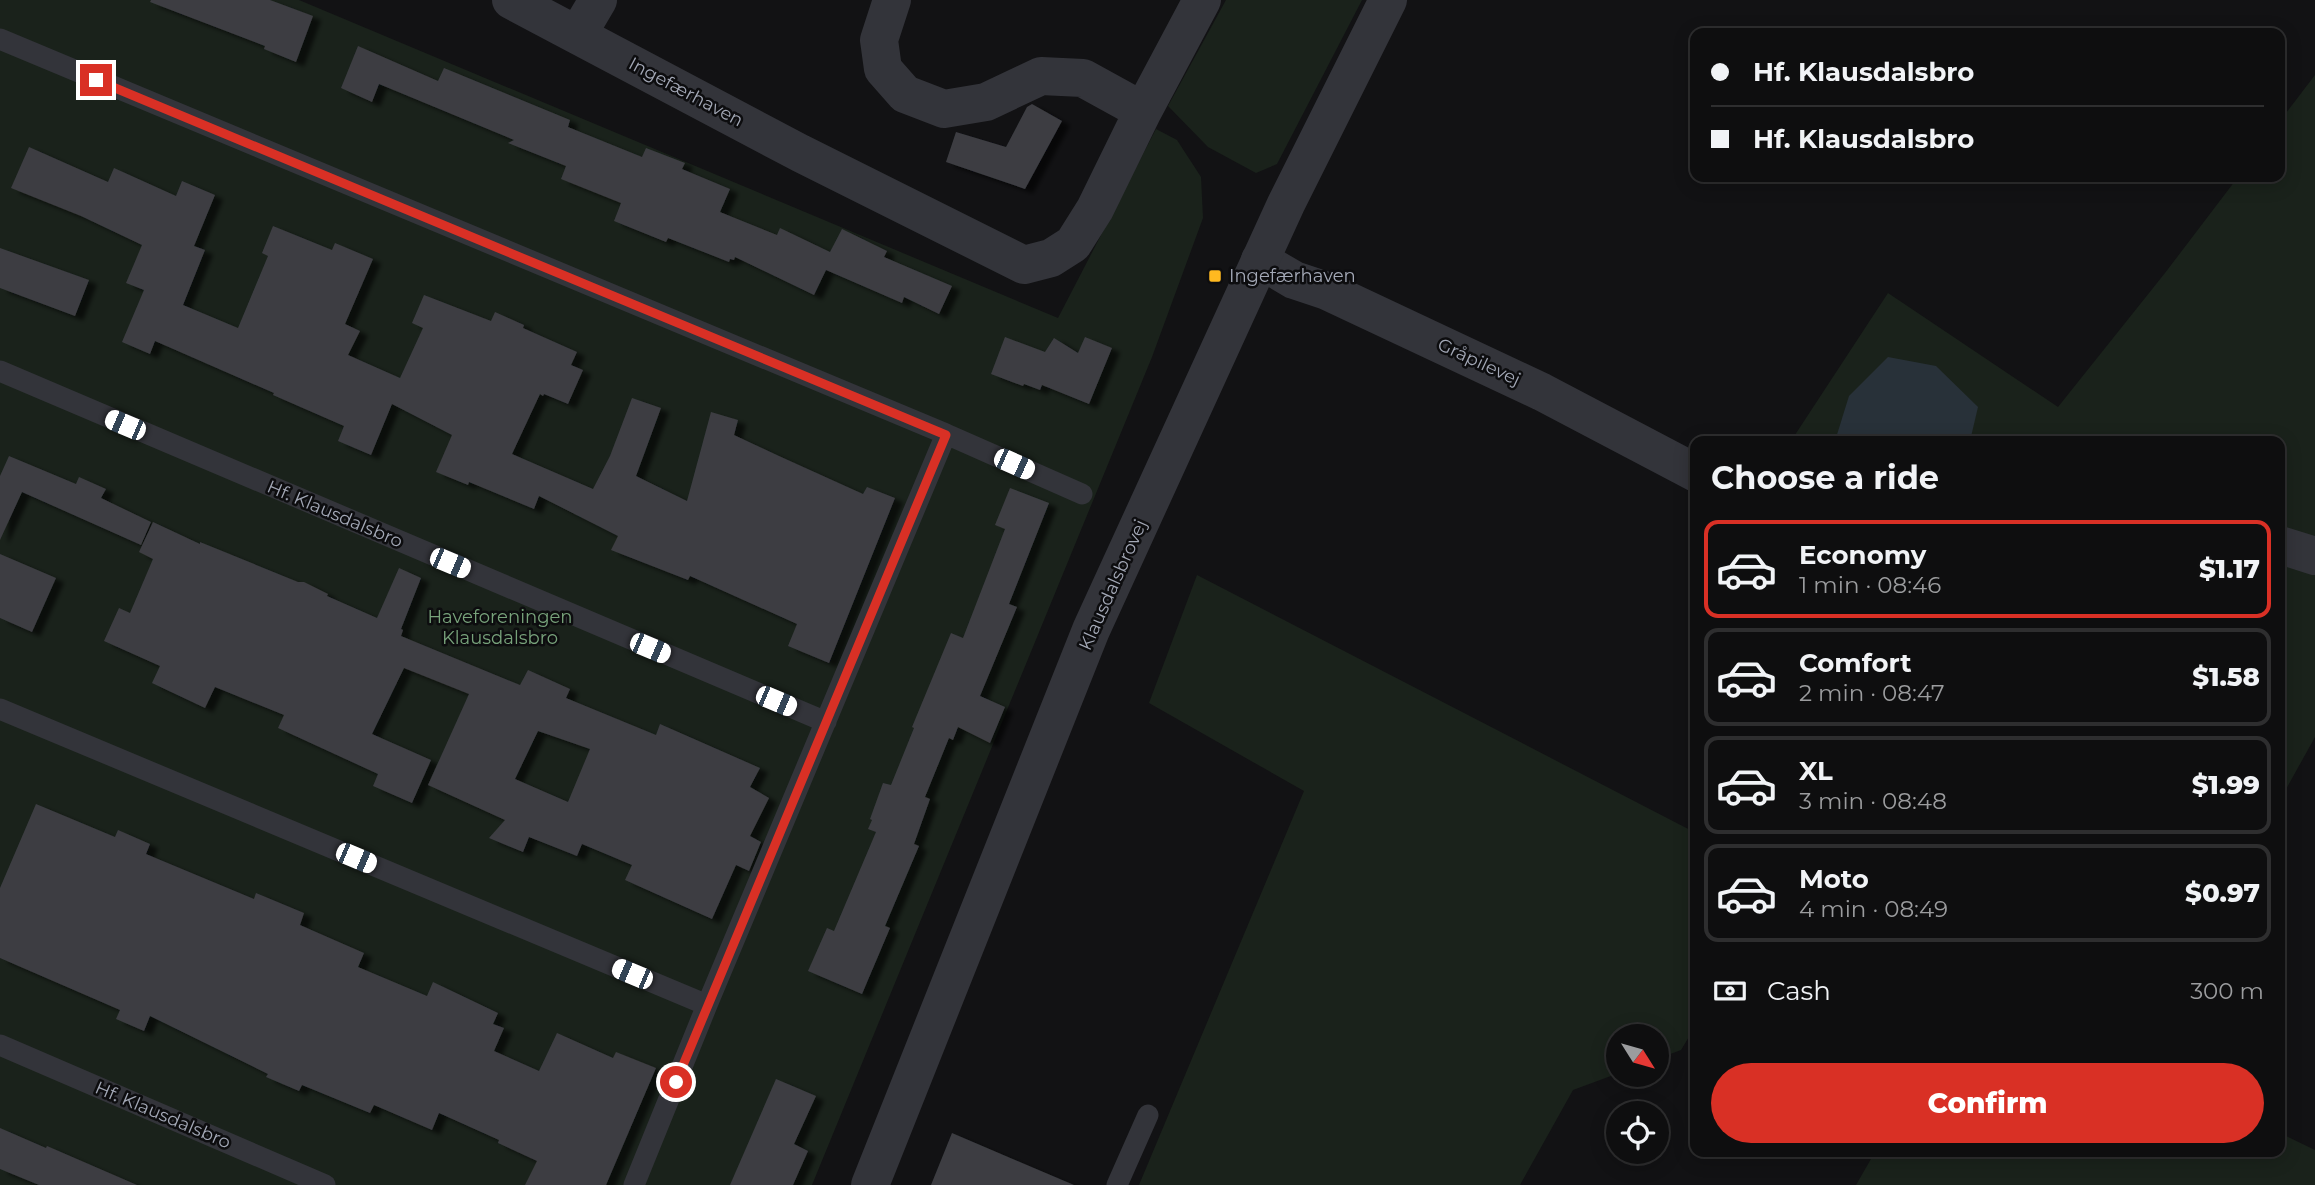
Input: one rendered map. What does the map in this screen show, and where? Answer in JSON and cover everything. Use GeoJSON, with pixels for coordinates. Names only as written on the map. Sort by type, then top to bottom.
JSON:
{"type":"FeatureCollection","features":[{"type":"Feature","properties":{"kind":"street","name":"Ingefærhaven"},"geometry":{"type":"LineString","coordinates":[[512,0],[800,153],[1024,265],[1051,258],[1073,244],[1095,209],[1143,111]]}},
{"type":"Feature","properties":{"kind":"street"},"geometry":{"type":"LineString","coordinates":[[578,34],[597,0]]}},
{"type":"Feature","properties":{"kind":"street"},"geometry":{"type":"LineString","coordinates":[[892,0],[878,40],[883,69],[905,94],[944,109],[986,102],[1041,76],[1083,78],[1143,111],[1202,0]]}},
{"type":"Feature","properties":{"kind":"street","name":"Klausdalsbrovej"},"geometry":{"type":"LineString","coordinates":[[870,1185],[1091,630],[1260,260],[1388,0]]}},
{"type":"Feature","properties":{"kind":"street","name":"Gråpilevej"},"geometry":{"type":"LineString","coordinates":[[1260,260],[1294,280],[1327,291],[1542,392],[1690,470]]}},
{"type":"Feature","properties":{"kind":"street"},"geometry":{"type":"LineString","coordinates":[[2285,546],[2315,555]]}},
{"type":"Feature","properties":{"kind":"lane"},"geometry":{"type":"LineString","coordinates":[[0,39],[1082,494]]}},
{"type":"Feature","properties":{"kind":"lane","name":"Hf. Klausdalsbro"},"geometry":{"type":"LineString","coordinates":[[0,370],[826,722]]}},
{"type":"Feature","properties":{"kind":"lane"},"geometry":{"type":"LineString","coordinates":[[634,1185],[946,435]]}},
{"type":"Feature","properties":{"kind":"lane"},"geometry":{"type":"LineString","coordinates":[[0,709],[707,1005]]}},
{"type":"Feature","properties":{"kind":"lane","name":"Hf. Klausdalsbro"},"geometry":{"type":"LineString","coordinates":[[0,1045],[325,1185]]}},
{"type":"Feature","properties":{"kind":"lane"},"geometry":{"type":"LineString","coordinates":[[1117,1185],[1148,1115]]}},
{"type":"Feature","properties":{"kind":"green space","name":"Haveforeningen Klausdalsbro"},"geometry":{"type":"Polygon","coordinates":[[[0,0],[299,0],[1058,318],[1156,129],[1177,140],[1201,177],[1203,218],[1152,357],[812,1185],[0,1185],[0,0]]]}},
{"type":"Feature","properties":{"kind":"green space"},"geometry":{"type":"Polygon","coordinates":[[[1226,0],[1362,0],[1277,164],[1256,173],[1208,147],[1168,106],[1226,0]]]}},
{"type":"Feature","properties":{"kind":"green space"},"geometry":{"type":"Polygon","coordinates":[[[2315,75],[2315,546],[2285,535],[2285,436],[1794,436],[1888,293],[2058,407],[2234,182],[2285,182],[2285,114],[2315,75]]]}},
{"type":"Feature","properties":{"kind":"green space"},"geometry":{"type":"Polygon","coordinates":[[[2285,564],[2315,574],[2315,737],[2285,791],[2285,564]]]}},
{"type":"Feature","properties":{"kind":"green space"},"geometry":{"type":"Polygon","coordinates":[[[1197,575],[1690,830],[1690,1035],[1681,1050],[1670,1054],[1670,1024],[1606,1024],[1606,1078],[1573,1090],[1520,1185],[1139,1185],[1304,791],[1149,703],[1197,575]]]}},
{"type":"Feature","properties":{"kind":"green space"},"geometry":{"type":"Polygon","coordinates":[[[2285,1135],[2315,1150],[2315,1185],[1856,1185],[1872,1157],[2285,1157],[2285,1135]]]}},
{"type":"Feature","properties":{"kind":"shaded area"},"geometry":{"type":"Polygon","coordinates":[[[1888,357],[1936,366],[1978,407],[1971,436],[1837,436],[1849,396],[1888,357]]]}},
{"type":"Feature","properties":{"kind":"building"},"geometry":{"type":"Polygon","coordinates":[[[270,0],[313,16],[296,62],[264,49],[265,46],[150,2],[270,0]]]}},
{"type":"Feature","properties":{"kind":"building"},"geometry":{"type":"Polygon","coordinates":[[[358,46],[438,81],[444,68],[570,120],[568,127],[642,157],[646,148],[685,163],[682,169],[730,189],[720,212],[777,235],[780,228],[830,252],[842,229],[887,251],[884,257],[952,286],[939,314],[904,297],[902,303],[826,270],[814,295],[735,257],[729,262],[668,238],[666,242],[614,221],[621,203],[561,179],[566,166],[508,143],[514,140],[379,84],[372,102],[341,88],[358,46]]]}},
{"type":"Feature","properties":{"kind":"building"},"geometry":{"type":"Polygon","coordinates":[[[1032,104],[1062,121],[1025,189],[946,162],[956,132],[1006,147],[1027,107],[1032,104]]]}},
{"type":"Feature","properties":{"kind":"building"},"geometry":{"type":"Polygon","coordinates":[[[29,147],[108,182],[114,168],[176,196],[182,181],[215,195],[194,246],[205,250],[183,305],[238,328],[268,256],[262,253],[273,226],[332,250],[335,243],[373,259],[345,324],[360,331],[348,355],[400,378],[423,328],[412,323],[424,295],[491,321],[495,312],[524,325],[523,328],[577,352],[571,365],[583,370],[568,404],[540,394],[512,454],[593,489],[610,456],[632,398],[661,408],[636,476],[687,501],[711,412],[738,420],[734,435],[863,494],[867,487],[895,498],[829,663],[788,646],[797,624],[690,576],[688,580],[611,550],[618,536],[539,496],[534,509],[469,482],[468,485],[436,472],[452,435],[392,404],[371,455],[338,441],[344,426],[273,395],[274,393],[155,341],[150,354],[122,342],[144,290],[126,283],[142,245],[81,216],[11,188],[29,147]]]}},
{"type":"Feature","properties":{"kind":"building"},"geometry":{"type":"Polygon","coordinates":[[[0,248],[89,280],[75,316],[0,288],[0,248]]]}},
{"type":"Feature","properties":{"kind":"building"},"geometry":{"type":"Polygon","coordinates":[[[1005,337],[1045,352],[1054,338],[1078,353],[1085,337],[1112,348],[1089,404],[1042,385],[1040,390],[991,374],[1005,337]]]}},
{"type":"Feature","properties":{"kind":"building"},"geometry":{"type":"Polygon","coordinates":[[[9,456],[76,484],[79,477],[106,489],[101,498],[151,522],[141,545],[22,492],[0,540],[0,476],[9,456]]]}},
{"type":"Feature","properties":{"kind":"building"},"geometry":{"type":"Polygon","coordinates":[[[1010,488],[1049,503],[1009,604],[1017,607],[980,696],[1005,707],[990,743],[958,727],[953,740],[949,738],[925,797],[930,799],[914,844],[919,846],[885,926],[890,928],[862,994],[808,971],[827,928],[834,931],[876,832],[868,829],[883,783],[891,785],[951,633],[963,638],[1005,529],[995,525],[1010,488]]]}},
{"type":"Feature","properties":{"kind":"building"},"geometry":{"type":"Polygon","coordinates":[[[153,522],[200,544],[304,582],[328,594],[327,596],[377,618],[399,568],[421,578],[401,629],[401,636],[520,685],[528,670],[570,689],[566,698],[656,735],[660,724],[760,768],[750,787],[769,798],[750,836],[761,842],[749,871],[736,865],[712,919],[625,880],[632,865],[582,844],[577,856],[529,837],[523,852],[489,838],[505,820],[428,785],[469,694],[404,668],[372,734],[431,760],[412,803],[373,786],[378,774],[278,728],[284,715],[215,687],[205,708],[152,683],[160,666],[104,641],[119,608],[130,613],[153,559],[139,552],[153,522]],[[538,731],[515,779],[568,802],[590,749],[538,731]]]}},
{"type":"Feature","properties":{"kind":"building"},"geometry":{"type":"Polygon","coordinates":[[[0,554],[56,578],[32,632],[0,618],[0,554]]]}},
{"type":"Feature","properties":{"kind":"building"},"geometry":{"type":"Polygon","coordinates":[[[36,804],[115,837],[118,830],[150,844],[146,854],[254,899],[256,893],[304,913],[300,925],[364,953],[358,967],[427,996],[433,982],[498,1013],[493,1024],[504,1028],[494,1051],[539,1071],[557,1033],[613,1058],[616,1052],[656,1068],[606,1185],[525,1185],[537,1161],[498,1143],[499,1140],[439,1113],[432,1130],[374,1105],[370,1113],[302,1085],[299,1091],[266,1077],[268,1074],[150,1016],[144,1031],[116,1019],[120,1010],[0,958],[0,888],[36,804]]]}},
{"type":"Feature","properties":{"kind":"building"},"geometry":{"type":"Polygon","coordinates":[[[776,1079],[816,1096],[794,1144],[808,1151],[793,1185],[730,1185],[776,1079]]]}},
{"type":"Feature","properties":{"kind":"building"},"geometry":{"type":"Polygon","coordinates":[[[0,1128],[137,1185],[39,1185],[0,1169],[0,1128]]]}},
{"type":"Feature","properties":{"kind":"building"},"geometry":{"type":"Polygon","coordinates":[[[952,1133],[1074,1185],[931,1185],[952,1133]]]}},
{"type":"Feature","properties":{"kind":"place","name":"Ingefærhaven"},"geometry":{"type":"Point","coordinates":[1215,276]}},
{"type":"Feature","properties":{"kind":"route"},"geometry":{"type":"LineString","coordinates":[[96,80],[946,435],[676,1082]]}}]}
